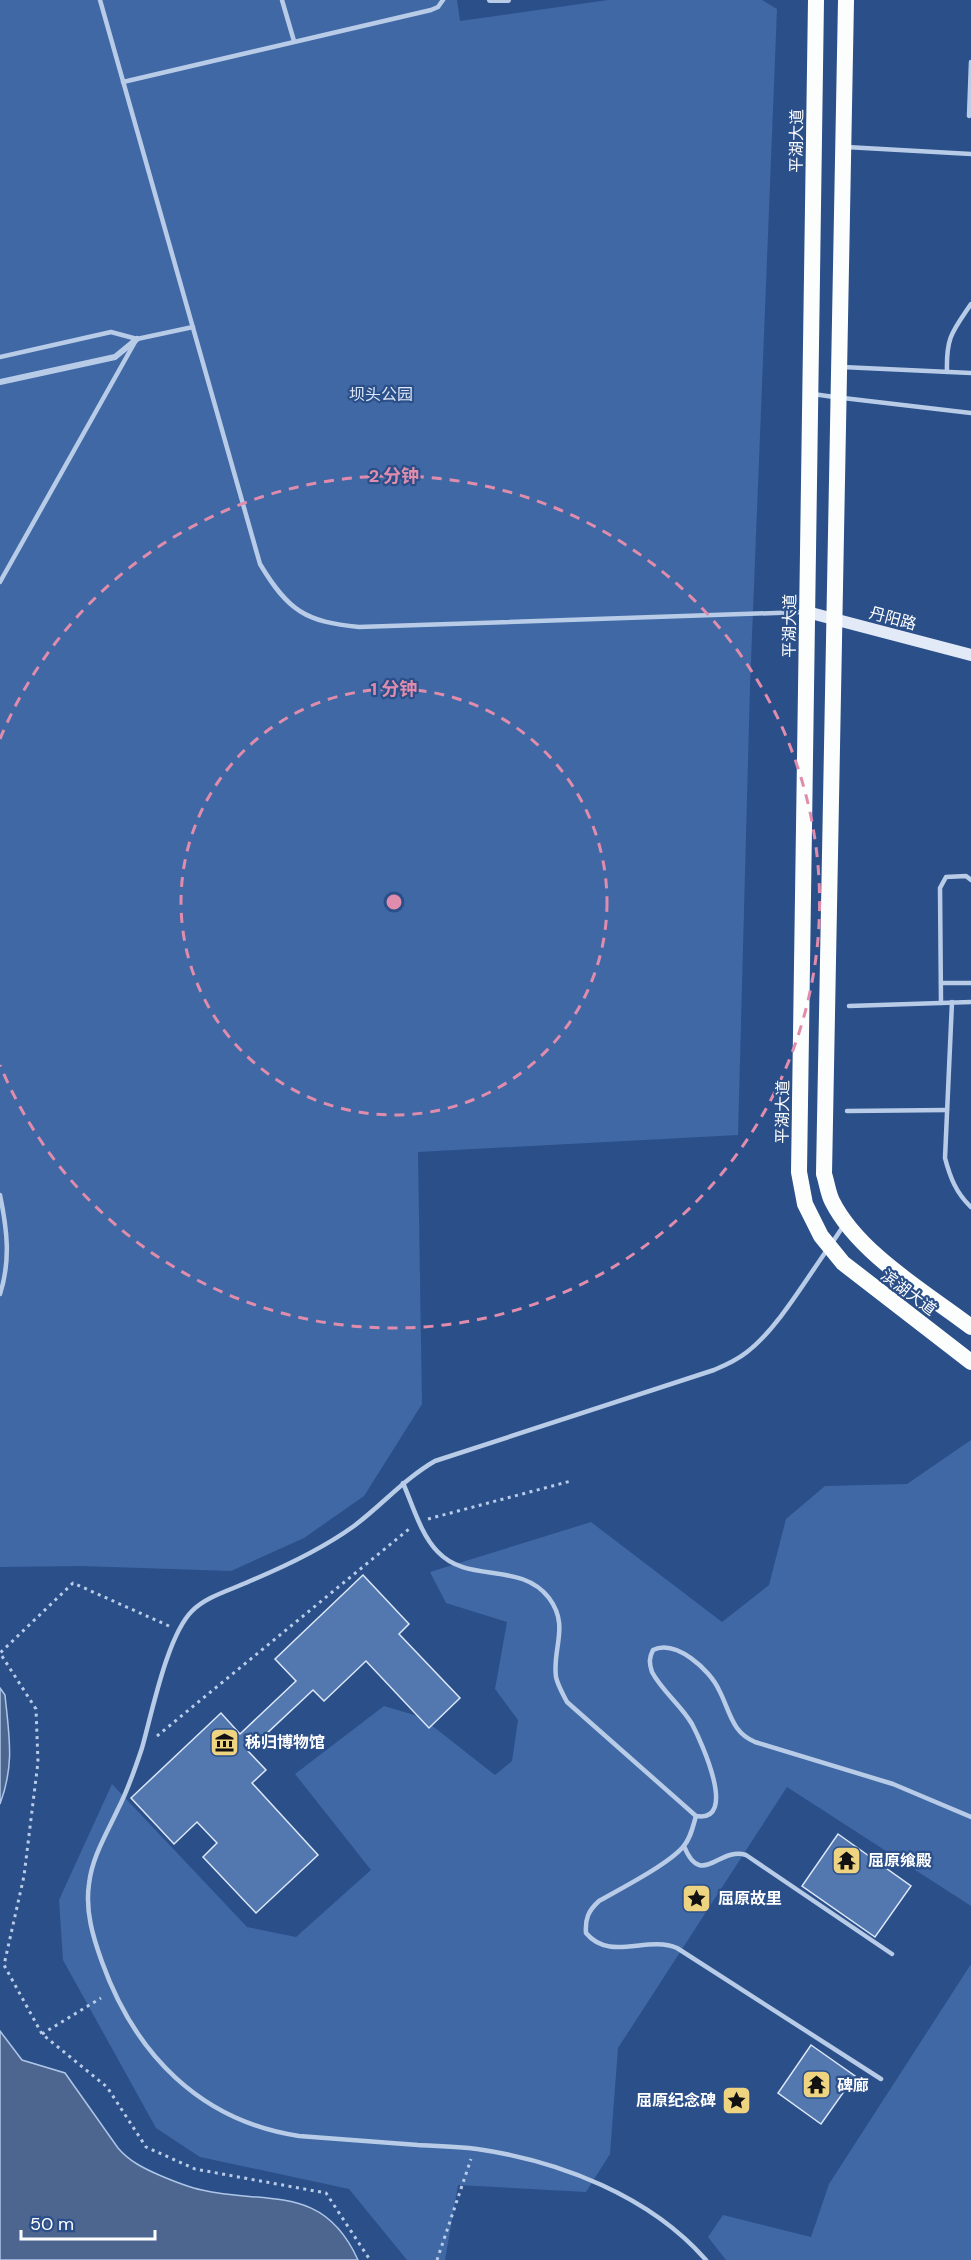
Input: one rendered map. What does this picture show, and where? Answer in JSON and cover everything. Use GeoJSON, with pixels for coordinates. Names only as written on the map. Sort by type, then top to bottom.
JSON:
{"type":"FeatureCollection","features":[{"type":"Feature","properties":{"kind":"highway","name":"平湖大道"},"geometry":{"type":"LineString","coordinates":[[816,0],[799,1172],[805,1204],[821,1236],[829,1246]]}},
{"type":"Feature","properties":{"kind":"highway"},"geometry":{"type":"LineString","coordinates":[[846,0],[824,1174],[832,1199],[846,1223]]}},
{"type":"Feature","properties":{"kind":"highway","name":"滨湖大道"},"geometry":{"type":"LineString","coordinates":[[846,1223],[864,1244],[884,1261],[971,1327]]}},
{"type":"Feature","properties":{"kind":"highway","name":"滨湖大道"},"geometry":{"type":"LineString","coordinates":[[829,1246],[843,1263],[868,1285],[971,1362]]}},
{"type":"Feature","properties":{"kind":"main road","name":"丹阳路"},"geometry":{"type":"LineString","coordinates":[[807,612],[971,655]]}},
{"type":"Feature","properties":{"kind":"street"},"geometry":{"type":"LineString","coordinates":[[490,0],[508,0]]}},
{"type":"Feature","properties":{"kind":"street"},"geometry":{"type":"LineString","coordinates":[[0,382],[115,357],[137,339]]}},
{"type":"Feature","properties":{"kind":"lane"},"geometry":{"type":"LineString","coordinates":[[100,0],[260,564],[276,592],[301,613],[330,624],[360,627],[807,612]]}},
{"type":"Feature","properties":{"kind":"lane"},"geometry":{"type":"LineString","coordinates":[[282,0],[294,41]]}},
{"type":"Feature","properties":{"kind":"lane"},"geometry":{"type":"LineString","coordinates":[[123,82],[431,10],[438,7],[443,0]]}},
{"type":"Feature","properties":{"kind":"lane"},"geometry":{"type":"LineString","coordinates":[[969,116],[971,62]]}},
{"type":"Feature","properties":{"kind":"lane"},"geometry":{"type":"LineString","coordinates":[[843,147],[971,154]]}},
{"type":"Feature","properties":{"kind":"lane"},"geometry":{"type":"LineString","coordinates":[[947,372],[946,349],[950,334],[971,304]]}},
{"type":"Feature","properties":{"kind":"lane"},"geometry":{"type":"LineString","coordinates":[[0,357],[111,332],[137,339],[193,327]]}},
{"type":"Feature","properties":{"kind":"lane"},"geometry":{"type":"LineString","coordinates":[[0,582],[137,339]]}},
{"type":"Feature","properties":{"kind":"lane"},"geometry":{"type":"LineString","coordinates":[[839,367],[858,366],[971,373]]}},
{"type":"Feature","properties":{"kind":"lane"},"geometry":{"type":"LineString","coordinates":[[810,394],[971,413]]}},
{"type":"Feature","properties":{"kind":"lane"},"geometry":{"type":"LineString","coordinates":[[941,1003],[940,888],[946,877],[966,876],[971,880]]}},
{"type":"Feature","properties":{"kind":"lane"},"geometry":{"type":"LineString","coordinates":[[941,983],[971,983]]}},
{"type":"Feature","properties":{"kind":"lane"},"geometry":{"type":"LineString","coordinates":[[952,1002],[945,1158],[950,1178],[962,1199],[971,1207]]}},
{"type":"Feature","properties":{"kind":"lane"},"geometry":{"type":"LineString","coordinates":[[849,1006],[971,1002]]}},
{"type":"Feature","properties":{"kind":"lane"},"geometry":{"type":"LineString","coordinates":[[847,1111],[947,1110]]}},
{"type":"Feature","properties":{"kind":"lane"},"geometry":{"type":"LineString","coordinates":[[0,1195],[6,1223],[8,1254],[0,1294]]}},
{"type":"Feature","properties":{"kind":"lane"},"geometry":{"type":"LineString","coordinates":[[706,2260],[677,2232],[624,2196],[536,2161],[475,2148],[275,2133],[229,2115],[189,2088],[151,2054],[136,2034],[111,1988],[93,1937],[88,1910],[89,1884],[96,1856],[134,1770],[178,1630],[192,1611],[211,1598],[283,1567],[323,1546],[371,1512],[418,1471],[452,1454],[731,1363],[762,1338],[846,1223]]}},
{"type":"Feature","properties":{"kind":"lane"},"geometry":{"type":"LineString","coordinates":[[403,1483],[429,1541],[438,1553],[451,1563],[465,1569],[514,1576],[532,1583],[548,1596],[557,1612],[560,1629],[556,1677],[567,1702],[696,1816],[705,1817],[712,1814],[716,1808],[716,1789],[691,1722],[652,1672],[649,1664],[650,1657],[653,1650],[660,1647],[675,1649],[706,1671],[719,1689],[738,1730],[755,1743],[893,1784],[971,1816]]}},
{"type":"Feature","properties":{"kind":"lane"},"geometry":{"type":"LineString","coordinates":[[696,1816],[692,1833],[684,1846],[669,1859],[592,1908],[585,1925],[586,1933],[592,1940],[607,1947],[662,1944],[677,1947],[881,2079]]}},
{"type":"Feature","properties":{"kind":"lane"},"geometry":{"type":"LineString","coordinates":[[684,1846],[689,1860],[695,1865],[702,1866],[735,1854],[746,1855],[892,1954]]}},
{"type":"Feature","properties":{"kind":"path"},"geometry":{"type":"LineString","coordinates":[[154,1738],[420,1521],[571,1481]]}},
{"type":"Feature","properties":{"kind":"path"},"geometry":{"type":"LineString","coordinates":[[0,1653],[73,1583],[178,1630]]}},
{"type":"Feature","properties":{"kind":"path"},"geometry":{"type":"LineString","coordinates":[[42,2034],[100,1998]]}},
{"type":"Feature","properties":{"kind":"path"},"geometry":{"type":"LineString","coordinates":[[437,2260],[475,2148]]}},
{"type":"Feature","properties":{"kind":"green space","name":"坝头公园"},"geometry":{"type":"Polygon","coordinates":[[[0,0],[457,0],[460,21],[608,0],[762,0],[777,9],[750,686],[738,1135],[418,1152],[422,1404],[364,1496],[304,1538],[231,1571],[82,1566],[0,1567],[0,0]]]}},
{"type":"Feature","properties":{"kind":"green space"},"geometry":{"type":"Polygon","coordinates":[[[971,1440],[971,1906],[787,1787],[618,2048],[610,2154],[586,2192],[458,2185],[445,2260],[407,2260],[349,2189],[200,2157],[156,2128],[63,1960],[59,1900],[112,1784],[247,1927],[296,1937],[371,1870],[295,1774],[384,1706],[421,1717],[495,1775],[512,1761],[518,1720],[495,1689],[507,1622],[446,1603],[430,1572],[591,1522],[722,1622],[769,1585],[786,1519],[825,1486],[907,1484],[971,1440]]]}},
{"type":"Feature","properties":{"kind":"green space"},"geometry":{"type":"Polygon","coordinates":[[[971,1964],[971,2260],[726,2260],[708,2237],[723,2215],[811,2237],[829,2184],[971,1964]]]}},
{"type":"Feature","properties":{"kind":"shaded area"},"geometry":{"type":"Polygon","coordinates":[[[0,1688],[5,1695],[10,1750],[8,1776],[0,1804],[0,1688]]]}},
{"type":"Feature","properties":{"kind":"shaded area"},"geometry":{"type":"Polygon","coordinates":[[[0,2031],[22,2060],[65,2073],[118,2148],[137,2164],[196,2189],[271,2198],[311,2208],[328,2219],[344,2236],[358,2260],[0,2260],[0,2031]]]}},
{"type":"Feature","properties":{"kind":"building","name":"秭归博物馆"},"geometry":{"type":"Polygon","coordinates":[[[363,1575],[409,1624],[399,1634],[460,1698],[429,1728],[366,1661],[324,1701],[313,1690],[248,1751],[266,1770],[252,1783],[318,1855],[256,1913],[203,1857],[217,1843],[197,1822],[174,1844],[131,1798],[221,1713],[240,1734],[296,1681],[275,1659],[363,1575]]]}},
{"type":"Feature","properties":{"kind":"building","name":"屈原飨殿"},"geometry":{"type":"Polygon","coordinates":[[[838,1834],[911,1886],[875,1937],[802,1886],[838,1834]]]}},
{"type":"Feature","properties":{"kind":"building","name":"碑廊"},"geometry":{"type":"Polygon","coordinates":[[[811,2045],[855,2076],[821,2124],[778,2093],[811,2045]]]}},
{"type":"Feature","properties":{"kind":"place","name":"秭归博物馆"},"geometry":{"type":"Point","coordinates":[224,1742]}},
{"type":"Feature","properties":{"kind":"place","name":"屈原飨殿"},"geometry":{"type":"Point","coordinates":[847,1860]}},
{"type":"Feature","properties":{"kind":"place","name":"屈原故里"},"geometry":{"type":"Point","coordinates":[697,1898]}},
{"type":"Feature","properties":{"kind":"place","name":"碑廊"},"geometry":{"type":"Point","coordinates":[816,2085]}},
{"type":"Feature","properties":{"kind":"place","name":"屈原纪念碑"},"geometry":{"type":"Point","coordinates":[737,2100]}}]}
